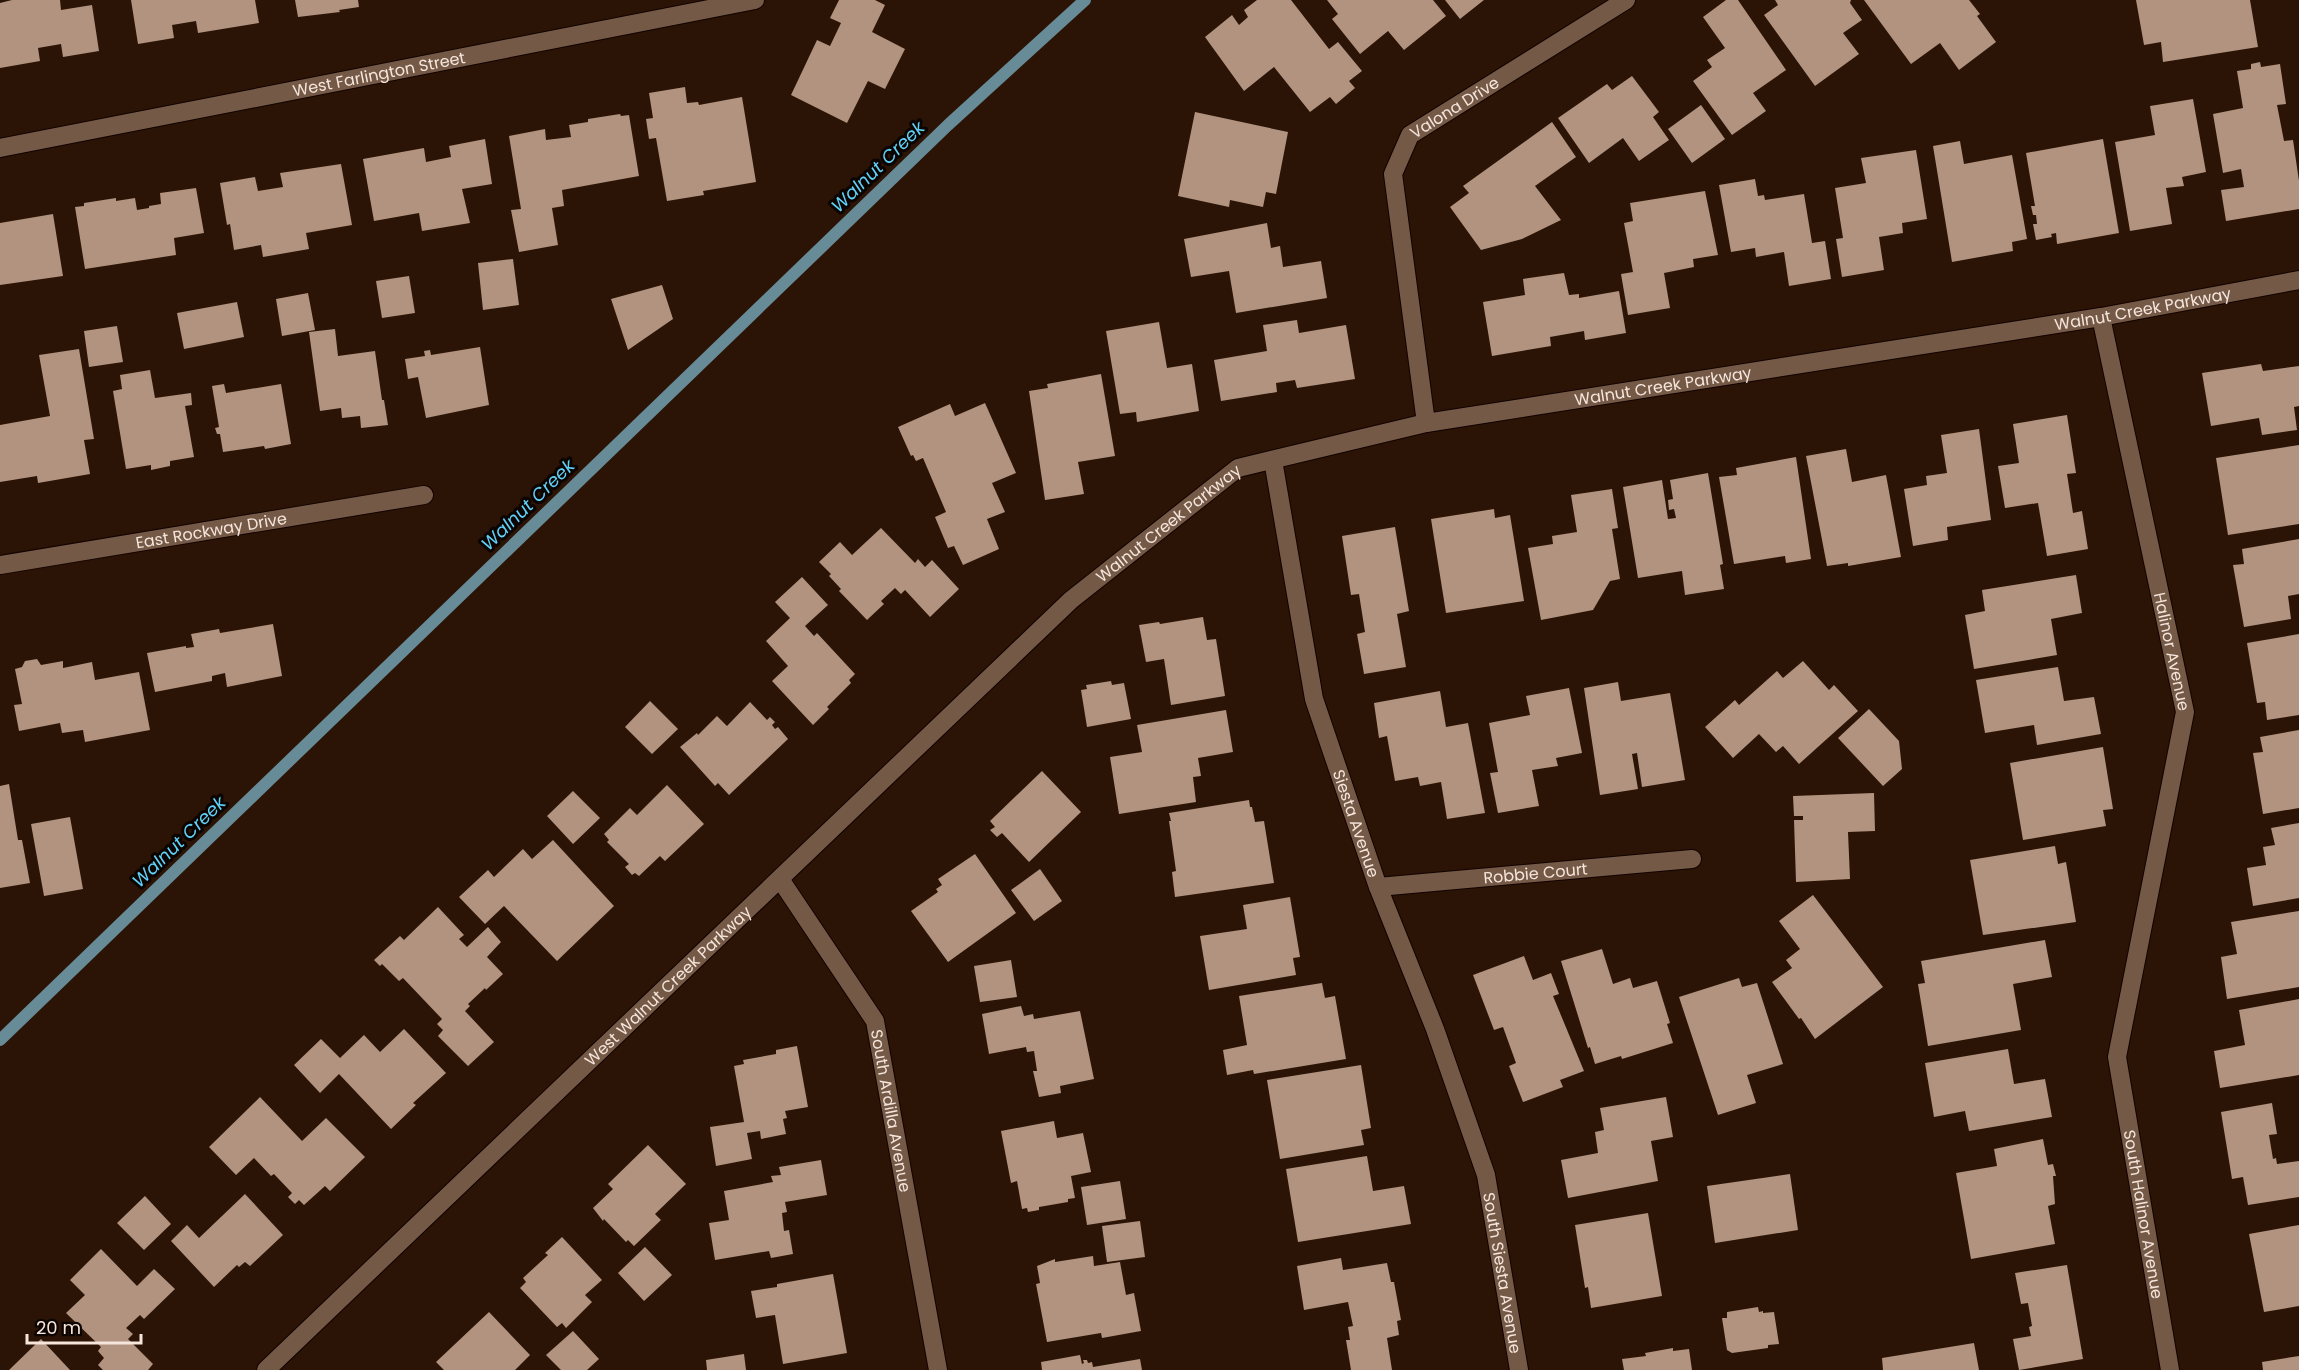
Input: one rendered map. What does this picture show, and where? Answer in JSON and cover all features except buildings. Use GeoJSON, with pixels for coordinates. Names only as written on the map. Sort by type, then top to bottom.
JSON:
{"type":"FeatureCollection","features":[{"type":"Feature","properties":{"kind":"street","name":"West Farlington Street"},"geometry":{"type":"LineString","coordinates":[[0,148],[755,0]]}},
{"type":"Feature","properties":{"kind":"street","name":"Valona Drive"},"geometry":{"type":"LineString","coordinates":[[1426,423],[1393,174],[1410,135],[1626,0]]}},
{"type":"Feature","properties":{"kind":"street","name":"Walnut Creek Parkway"},"geometry":{"type":"LineString","coordinates":[[1071,600],[1238,468],[1426,423],[2101,316],[2299,280]]}},
{"type":"Feature","properties":{"kind":"street","name":"Halinor Avenue"},"geometry":{"type":"LineString","coordinates":[[2101,316],[2185,712],[2117,1057]]}},
{"type":"Feature","properties":{"kind":"street","name":"Siesta Avenue"},"geometry":{"type":"LineString","coordinates":[[1273,460],[1314,699],[1378,886],[1435,1029],[1486,1175]]}},
{"type":"Feature","properties":{"kind":"street","name":"East Rockway Drive"},"geometry":{"type":"LineString","coordinates":[[0,565],[424,495]]}},
{"type":"Feature","properties":{"kind":"street","name":"West Walnut Creek Parkway"},"geometry":{"type":"LineString","coordinates":[[277,1367],[1071,600]]}},
{"type":"Feature","properties":{"kind":"street","name":"Robbie Court"},"geometry":{"type":"LineString","coordinates":[[1378,886],[1692,859]]}},
{"type":"Feature","properties":{"kind":"street","name":"South Ardilla Avenue"},"geometry":{"type":"LineString","coordinates":[[780,879],[875,1021],[938,1370]]}},
{"type":"Feature","properties":{"kind":"street","name":"South Halinor Avenue"},"geometry":{"type":"LineString","coordinates":[[2117,1057],[2170,1370]]}},
{"type":"Feature","properties":{"kind":"street","name":"South Siesta Avenue"},"geometry":{"type":"LineString","coordinates":[[1486,1175],[1519,1370]]}},
{"type":"Feature","properties":{"kind":"waterway","name":"Walnut Creek"},"geometry":{"type":"LineString","coordinates":[[0,1040],[948,125],[1085,0]]}}]}
